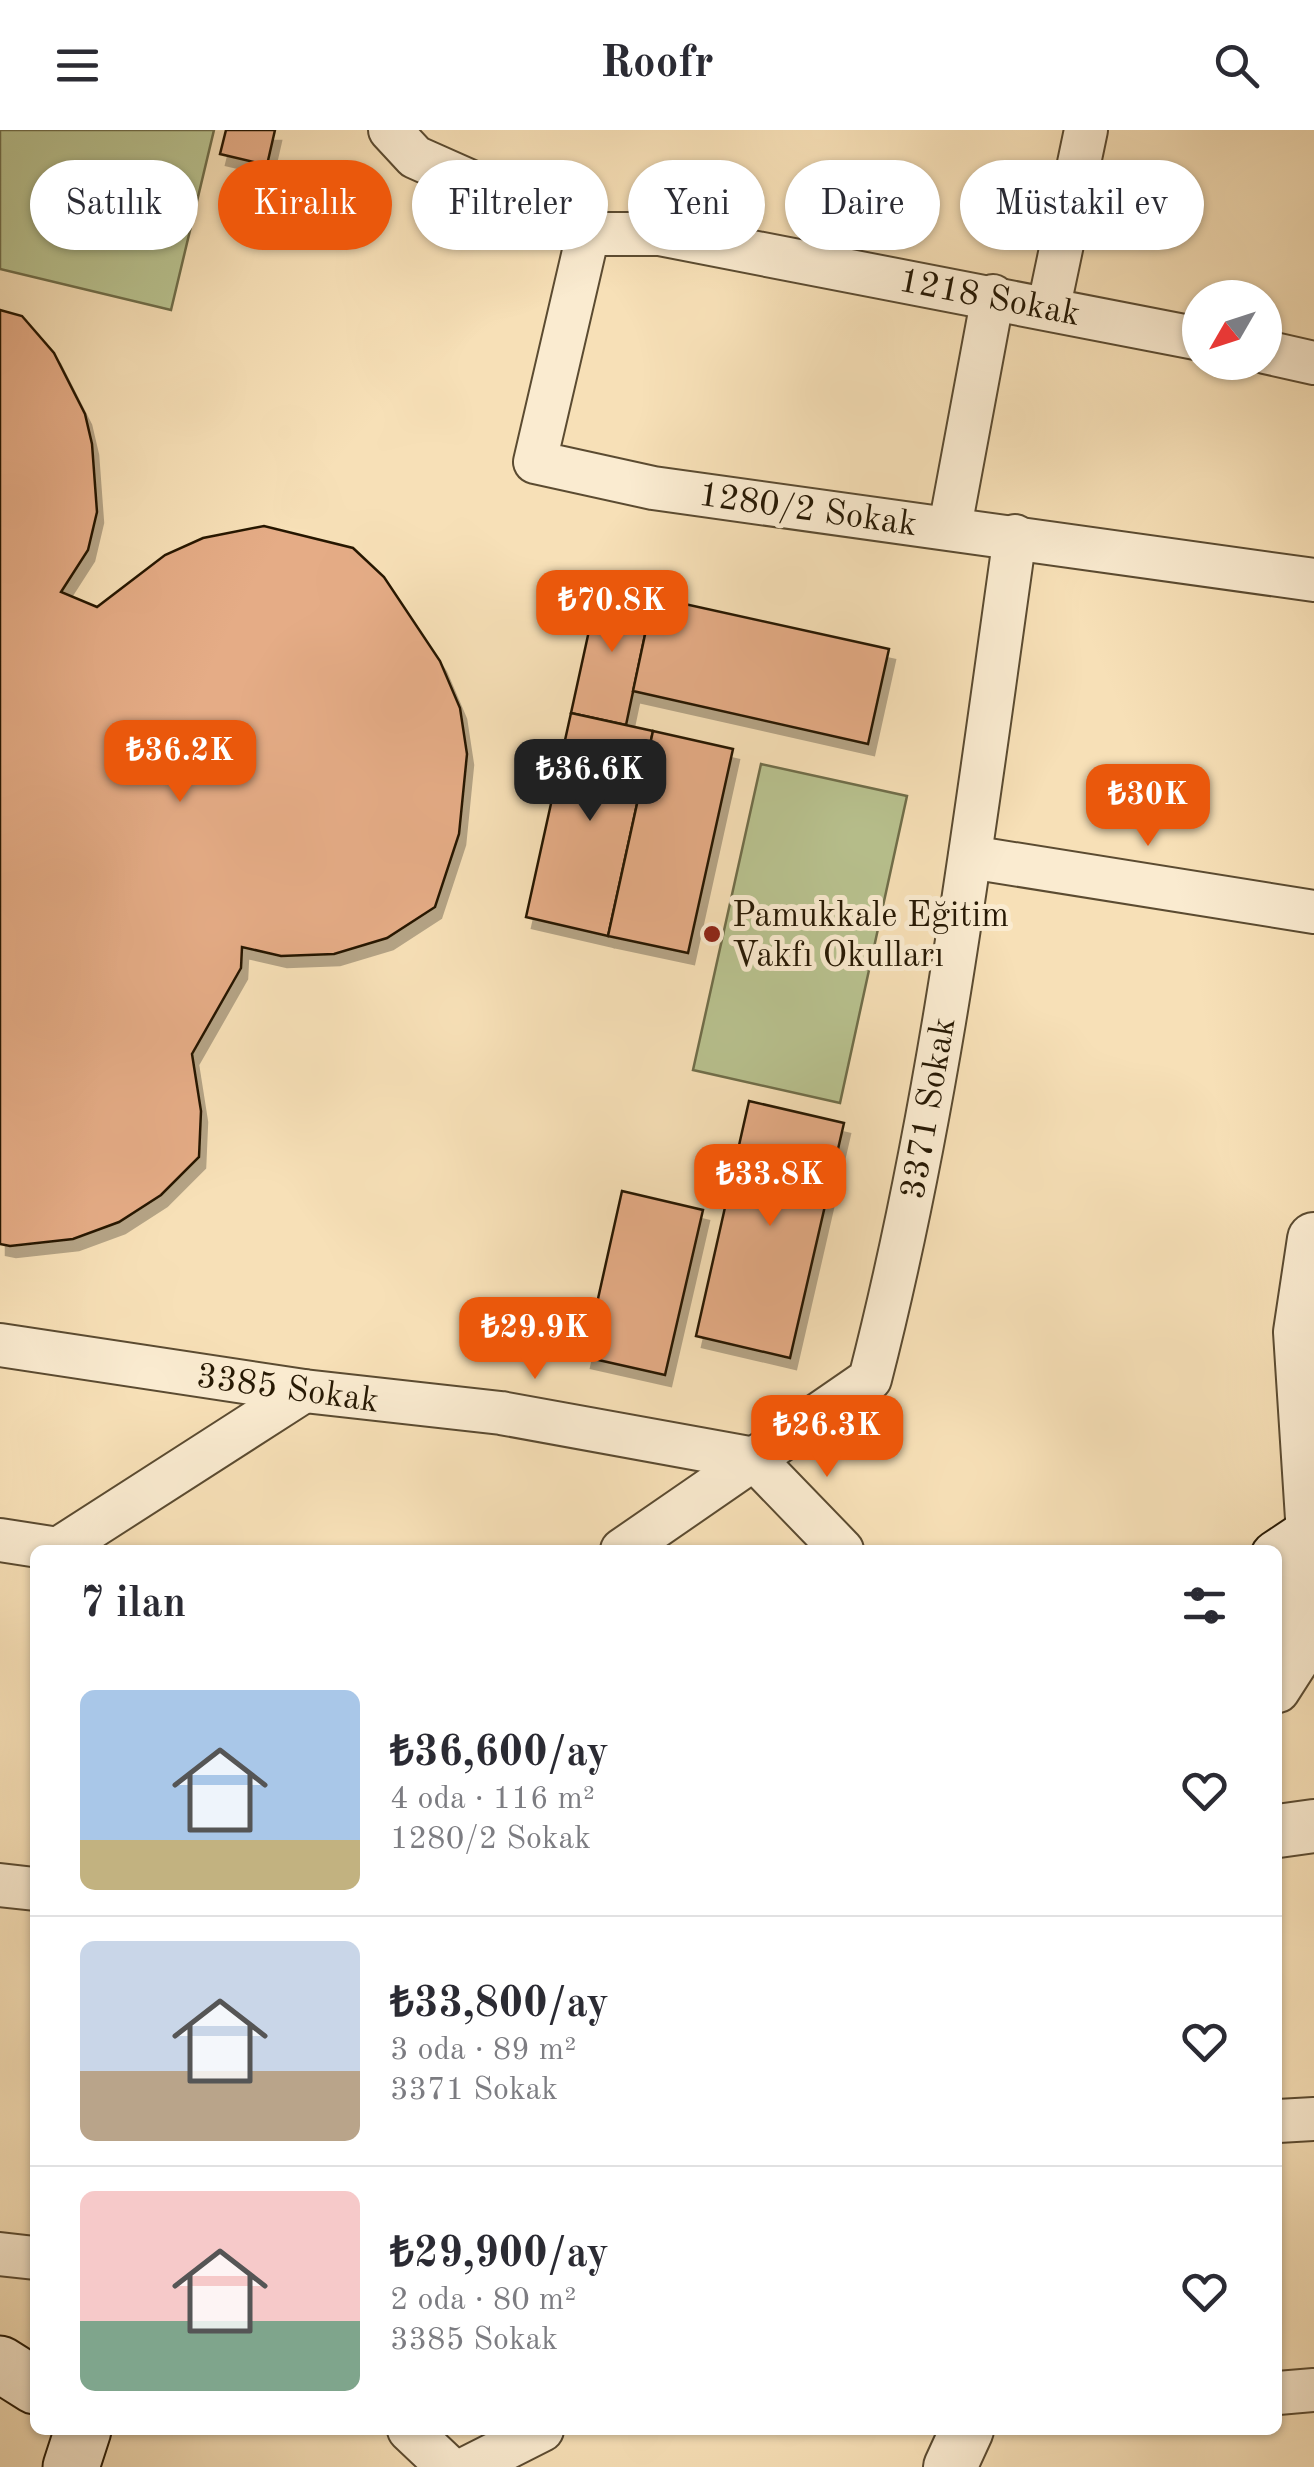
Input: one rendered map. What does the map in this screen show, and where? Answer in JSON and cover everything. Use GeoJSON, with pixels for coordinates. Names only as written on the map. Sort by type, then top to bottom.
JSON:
{"type":"FeatureCollection","features":[{"type":"Feature","properties":{"kind":"main road"},"geometry":{"type":"LineString","coordinates":[[1282,1555],[1313,1534]]}},
{"type":"Feature","properties":{"kind":"main road"},"geometry":{"type":"LineString","coordinates":[[0,2364],[30,2383]]}},
{"type":"Feature","properties":{"kind":"main road"},"geometry":{"type":"LineString","coordinates":[[71,2467],[81,2435]]}},
{"type":"Feature","properties":{"kind":"street","name":"1218 Sokak"},"geometry":{"type":"LineString","coordinates":[[390,130],[423,160]]}},
{"type":"Feature","properties":{"kind":"street"},"geometry":{"type":"LineString","coordinates":[[1049,306],[1086,130]]}},
{"type":"Feature","properties":{"kind":"street","name":"1218 Sokak"},"geometry":{"type":"LineString","coordinates":[[608,234],[659,234],[1182,334]]}},
{"type":"Feature","properties":{"kind":"street","name":"1280/2 Sokak"},"geometry":{"type":"LineString","coordinates":[[584,250],[535,462],[653,488],[1314,580]]}},
{"type":"Feature","properties":{"kind":"street"},"geometry":{"type":"LineString","coordinates":[[950,528],[992,296]]}},
{"type":"Feature","properties":{"kind":"street"},"geometry":{"type":"LineString","coordinates":[[1282,356],[1314,363]]}},
{"type":"Feature","properties":{"kind":"street","name":"3371 Sokak"},"geometry":{"type":"LineString","coordinates":[[629,1545],[870,1379],[905,1243],[970,857],[1015,536]]}},
{"type":"Feature","properties":{"kind":"street"},"geometry":{"type":"LineString","coordinates":[[970,857],[1314,912]]}},
{"type":"Feature","properties":{"kind":"street"},"geometry":{"type":"LineString","coordinates":[[1282,1641],[1313,1534],[1309,1411],[1300,1332],[1314,1239]]}},
{"type":"Feature","properties":{"kind":"street","name":"3385 Sokak"},"geometry":{"type":"LineString","coordinates":[[0,1345],[304,1391],[500,1413],[754,1459]]}},
{"type":"Feature","properties":{"kind":"street"},"geometry":{"type":"LineString","coordinates":[[64,1545],[304,1391]]}},
{"type":"Feature","properties":{"kind":"street"},"geometry":{"type":"LineString","coordinates":[[754,1459],[837,1545]]}},
{"type":"Feature","properties":{"kind":"street"},"geometry":{"type":"LineString","coordinates":[[0,1540],[32,1545]]}},
{"type":"Feature","properties":{"kind":"street"},"geometry":{"type":"LineString","coordinates":[[1282,1685],[1314,1635]]}},
{"type":"Feature","properties":{"kind":"street"},"geometry":{"type":"LineString","coordinates":[[1282,1831],[1314,1826]]}},
{"type":"Feature","properties":{"kind":"street"},"geometry":{"type":"LineString","coordinates":[[0,1885],[30,1888]]}},
{"type":"Feature","properties":{"kind":"street"},"geometry":{"type":"LineString","coordinates":[[1282,2121],[1314,2119]]}},
{"type":"Feature","properties":{"kind":"street"},"geometry":{"type":"LineString","coordinates":[[0,2254],[30,2257]]}},
{"type":"Feature","properties":{"kind":"street"},"geometry":{"type":"LineString","coordinates":[[1282,2392],[1314,2390]]}},
{"type":"Feature","properties":{"kind":"street"},"geometry":{"type":"LineString","coordinates":[[414,2435],[448,2467]]}},
{"type":"Feature","properties":{"kind":"street"},"geometry":{"type":"LineString","coordinates":[[469,2467],[532,2435]]}},
{"type":"Feature","properties":{"kind":"street"},"geometry":{"type":"LineString","coordinates":[[950,2467],[965,2435]]}},
{"type":"Feature","properties":{"kind":"green space"},"geometry":{"type":"Polygon","coordinates":[[[0,130],[214,130],[198,197],[198,160],[30,160],[30,250],[185,250],[171,310],[0,269],[0,130]]]}},
{"type":"Feature","properties":{"kind":"green space"},"geometry":{"type":"Polygon","coordinates":[[[761,764],[907,796],[840,1103],[693,1070],[761,764]]]}},
{"type":"Feature","properties":{"kind":"building"},"geometry":{"type":"Polygon","coordinates":[[[226,130],[275,130],[268,160],[220,154],[226,130]]]}},
{"type":"Feature","properties":{"kind":"building"},"geometry":{"type":"Polygon","coordinates":[[[0,310],[22,316],[54,353],[85,414],[92,444],[97,512],[88,550],[61,592],[97,607],[165,555],[203,538],[264,526],[353,548],[384,577],[440,661],[460,708],[467,754],[459,834],[435,907],[387,938],[334,954],[281,956],[242,947],[241,968],[192,1054],[201,1111],[199,1157],[161,1195],[119,1222],[73,1239],[10,1246],[0,1244],[0,310]]]}},
{"type":"Feature","properties":{"kind":"building"},"geometry":{"type":"Polygon","coordinates":[[[599,585],[653,597],[626,725],[571,713],[599,585]]]}},
{"type":"Feature","properties":{"kind":"building"},"geometry":{"type":"Polygon","coordinates":[[[653,597],[889,649],[868,744],[633,691],[653,597]]]}},
{"type":"Feature","properties":{"kind":"building"},"geometry":{"type":"Polygon","coordinates":[[[571,713],[653,731],[608,936],[526,917],[571,713]]]}},
{"type":"Feature","properties":{"kind":"building"},"geometry":{"type":"Polygon","coordinates":[[[653,731],[733,749],[688,953],[608,936],[653,731]]]}},
{"type":"Feature","properties":{"kind":"building"},"geometry":{"type":"Polygon","coordinates":[[[749,1101],[844,1123],[790,1358],[696,1336],[749,1101]]]}},
{"type":"Feature","properties":{"kind":"building"},"geometry":{"type":"Polygon","coordinates":[[[622,1191],[703,1210],[665,1375],[585,1357],[622,1191]]]}},
{"type":"Feature","properties":{"kind":"place","name":"Pamukkale Eğitim Vakfı Okulları"},"geometry":{"type":"Point","coordinates":[712,934]}}]}
